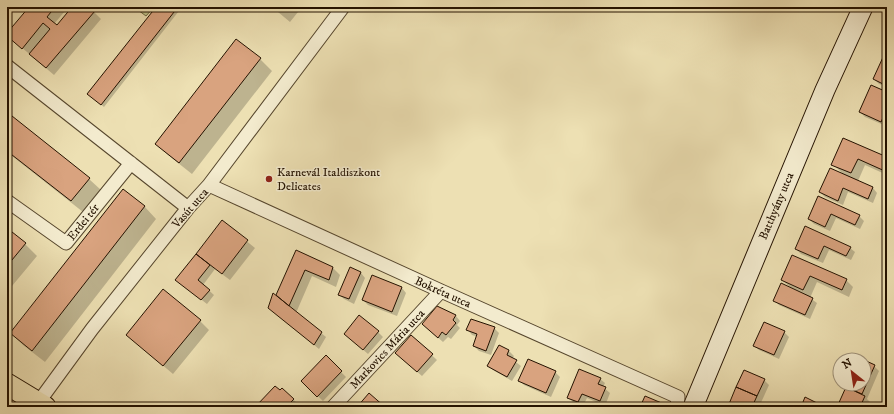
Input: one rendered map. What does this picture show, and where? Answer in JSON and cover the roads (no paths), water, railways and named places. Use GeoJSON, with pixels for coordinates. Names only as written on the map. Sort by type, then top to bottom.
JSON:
{"type":"FeatureCollection","features":[{"type":"Feature","properties":{"kind":"main road","name":"Batthyány utca"},"geometry":{"type":"LineString","coordinates":[[688,404],[825,90],[863,7]]}},
{"type":"Feature","properties":{"kind":"main road"},"geometry":{"type":"LineString","coordinates":[[7,384],[40,406]]}},
{"type":"Feature","properties":{"kind":"street","name":"Vasút utca"},"geometry":{"type":"LineString","coordinates":[[40,406],[92,329],[188,208],[209,185],[343,7]]}},
{"type":"Feature","properties":{"kind":"street"},"geometry":{"type":"LineString","coordinates":[[7,66],[188,208]]}},
{"type":"Feature","properties":{"kind":"street","name":"Erdei tér"},"geometry":{"type":"LineString","coordinates":[[7,201],[66,243],[131,163]]}},
{"type":"Feature","properties":{"kind":"street","name":"Bokréta utca"},"geometry":{"type":"LineString","coordinates":[[209,185],[688,404]]}},
{"type":"Feature","properties":{"kind":"street","name":"Markovics Mária utca"},"geometry":{"type":"LineString","coordinates":[[333,407],[440,291]]}},
{"type":"Feature","properties":{"kind":"place","name":"Karnevál Italdiszkont Delicates"},"geometry":{"type":"Point","coordinates":[269,179]}}]}
